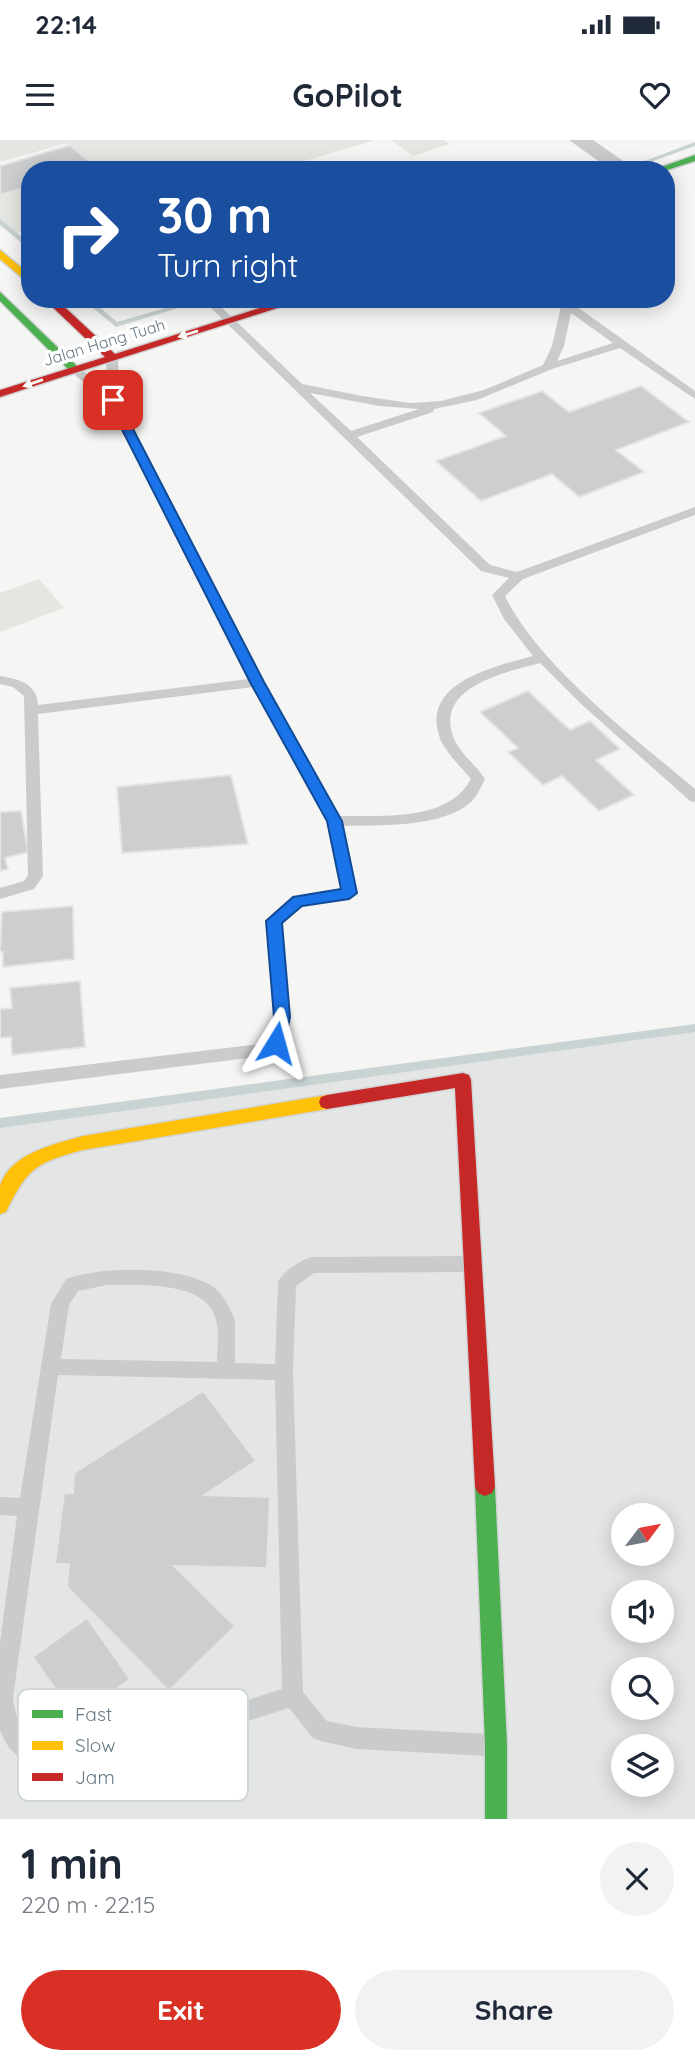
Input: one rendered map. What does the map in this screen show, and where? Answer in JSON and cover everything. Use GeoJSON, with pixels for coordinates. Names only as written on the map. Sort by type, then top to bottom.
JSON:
{"type":"FeatureCollection","features":[{"type":"Feature","properties":{"kind":"street"},"geometry":{"type":"LineString","coordinates":[[579,140],[612,161]]}},
{"type":"Feature","properties":{"kind":"street"},"geometry":{"type":"LineString","coordinates":[[675,164],[695,158]]}},
{"type":"Feature","properties":{"kind":"street"},"geometry":{"type":"LineString","coordinates":[[0,253],[21,273]]}},
{"type":"Feature","properties":{"kind":"street"},"geometry":{"type":"LineString","coordinates":[[0,295],[61,353],[74,369]]}},
{"type":"Feature","properties":{"kind":"street"},"geometry":{"type":"LineString","coordinates":[[61,308],[102,340],[112,357]]}},
{"type":"Feature","properties":{"kind":"street"},"geometry":{"type":"LineString","coordinates":[[209,310],[215,308]]}},
{"type":"Feature","properties":{"kind":"street","name":"Jalan Hang Tuah"},"geometry":{"type":"LineString","coordinates":[[0,394],[273,308]]}},
{"type":"Feature","properties":{"kind":"street","name":"Jalan Hang Tuah"},"geometry":{"type":"LineString","coordinates":[[36,361],[102,340]]}},
{"type":"Feature","properties":{"kind":"street"},"geometry":{"type":"LineString","coordinates":[[0,1207],[11,1177],[36,1154],[83,1143],[463,1080],[475,1264],[496,1745],[496,1819]]}},
{"type":"Feature","properties":{"kind":"lane"},"geometry":{"type":"LineString","coordinates":[[548,368],[558,346],[562,308]]}},
{"type":"Feature","properties":{"kind":"lane"},"geometry":{"type":"LineString","coordinates":[[571,308],[695,396]]}},
{"type":"Feature","properties":{"kind":"lane"},"geometry":{"type":"LineString","coordinates":[[209,310],[233,321],[486,568],[518,576]]}},
{"type":"Feature","properties":{"kind":"lane"},"geometry":{"type":"LineString","coordinates":[[348,436],[621,344]]}},
{"type":"Feature","properties":{"kind":"lane"},"geometry":{"type":"LineString","coordinates":[[112,357],[113,400]]}},
{"type":"Feature","properties":{"kind":"lane"},"geometry":{"type":"LineString","coordinates":[[0,1082],[265,1050],[276,1043],[282,1017],[274,921],[298,901],[349,893],[334,821],[257,682],[113,400],[74,369]]}},
{"type":"Feature","properties":{"kind":"lane"},"geometry":{"type":"LineString","coordinates":[[299,387],[405,404],[425,406],[452,403]]}},
{"type":"Feature","properties":{"kind":"lane"},"geometry":{"type":"LineString","coordinates":[[695,511],[518,576],[498,595],[501,606],[541,658],[695,797]]}},
{"type":"Feature","properties":{"kind":"lane"},"geometry":{"type":"LineString","coordinates":[[334,821],[389,820],[447,810],[465,800],[478,779],[448,741],[441,716],[447,701],[462,685],[541,658]]}},
{"type":"Feature","properties":{"kind":"lane"},"geometry":{"type":"LineString","coordinates":[[0,680],[17,683],[31,695],[36,876],[29,885],[0,894]]}},
{"type":"Feature","properties":{"kind":"lane"},"geometry":{"type":"LineString","coordinates":[[33,710],[257,682]]}},
{"type":"Feature","properties":{"kind":"lane"},"geometry":{"type":"LineString","coordinates":[[475,1264],[311,1265],[287,1282],[284,1372],[293,1696],[321,1730],[383,1740],[496,1745]]}},
{"type":"Feature","properties":{"kind":"lane"},"geometry":{"type":"LineString","coordinates":[[18,1744],[3,1715],[3,1698],[27,1508],[60,1304],[72,1284],[107,1277],[183,1281],[210,1294],[226,1320],[226,1371]]}},
{"type":"Feature","properties":{"kind":"lane"},"geometry":{"type":"LineString","coordinates":[[51,1367],[284,1372]]}},
{"type":"Feature","properties":{"kind":"lane"},"geometry":{"type":"LineString","coordinates":[[0,1506],[27,1508]]}},
{"type":"Feature","properties":{"kind":"lane"},"geometry":{"type":"LineString","coordinates":[[248,1710],[293,1696]]}},
{"type":"Feature","properties":{"kind":"shaded area"},"geometry":{"type":"Polygon","coordinates":[[[0,140],[375,140],[304,161],[90,161],[67,143],[0,162],[0,140]]]}},
{"type":"Feature","properties":{"kind":"shaded area"},"geometry":{"type":"Polygon","coordinates":[[[391,140],[444,140],[450,144],[413,156],[391,140]]]}},
{"type":"Feature","properties":{"kind":"shaded area"},"geometry":{"type":"Polygon","coordinates":[[[21,189],[21,232],[14,234],[0,221],[0,195],[21,189]]]}},
{"type":"Feature","properties":{"kind":"shaded area"},"geometry":{"type":"Polygon","coordinates":[[[39,579],[64,608],[0,632],[0,593],[39,579]]]}},
{"type":"Feature","properties":{"kind":"shaded area"},"geometry":{"type":"Polygon","coordinates":[[[695,1028],[695,1819],[0,1819],[0,1122],[695,1028]]]}},
{"type":"Feature","properties":{"kind":"building"},"geometry":{"type":"Polygon","coordinates":[[[70,145],[89,161],[21,161],[21,189],[0,195],[0,166],[70,145]]]}},
{"type":"Feature","properties":{"kind":"building"},"geometry":{"type":"Polygon","coordinates":[[[641,386],[689,422],[616,450],[644,472],[579,497],[552,474],[481,501],[436,461],[506,436],[479,413],[542,391],[569,412],[641,386]]]}},
{"type":"Feature","properties":{"kind":"building"},"geometry":{"type":"Polygon","coordinates":[[[528,691],[570,730],[590,721],[620,749],[596,760],[634,795],[599,811],[562,776],[543,785],[508,752],[518,748],[480,712],[528,691]]]}},
{"type":"Feature","properties":{"kind":"building"},"geometry":{"type":"Polygon","coordinates":[[[231,775],[248,844],[122,853],[117,787],[231,775]]]}},
{"type":"Feature","properties":{"kind":"building"},"geometry":{"type":"Polygon","coordinates":[[[21,811],[28,852],[5,858],[8,869],[0,871],[0,812],[21,811]]]}},
{"type":"Feature","properties":{"kind":"building"},"geometry":{"type":"Polygon","coordinates":[[[73,906],[74,959],[3,967],[3,952],[0,952],[2,912],[73,906]]]}},
{"type":"Feature","properties":{"kind":"building"},"geometry":{"type":"Polygon","coordinates":[[[80,981],[85,1047],[12,1055],[11,1037],[0,1038],[0,1009],[12,1008],[10,988],[80,981]]]}},
{"type":"Feature","properties":{"kind":"building"},"geometry":{"type":"Polygon","coordinates":[[[203,1391],[256,1461],[204,1495],[270,1497],[267,1568],[174,1566],[235,1626],[171,1689],[167,1689],[67,1587],[69,1564],[55,1564],[64,1493],[73,1493],[74,1473],[203,1391]]]}},
{"type":"Feature","properties":{"kind":"building"},"geometry":{"type":"Polygon","coordinates":[[[87,1618],[130,1679],[116,1689],[55,1689],[33,1657],[87,1618]]]}},
{"type":"Feature","properties":{"kind":"waterway"},"geometry":{"type":"LineString","coordinates":[[648,161],[695,144]]}},
{"type":"Feature","properties":{"kind":"waterway"},"geometry":{"type":"LineString","coordinates":[[0,221],[21,240]]}},
{"type":"Feature","properties":{"kind":"waterway"},"geometry":{"type":"LineString","coordinates":[[96,308],[116,325],[174,308]]}},
{"type":"Feature","properties":{"kind":"waterway"},"geometry":{"type":"LineString","coordinates":[[0,1123],[695,1028]]}},
{"type":"Feature","properties":{"kind":"traffic: fast"},"geometry":{"type":"LineString","coordinates":[[675,164],[695,158]]}},
{"type":"Feature","properties":{"kind":"traffic: fast"},"geometry":{"type":"LineString","coordinates":[[0,295],[74,369]]}},
{"type":"Feature","properties":{"kind":"traffic: fast"},"geometry":{"type":"LineString","coordinates":[[485,1487],[496,1745],[496,1819]]}},
{"type":"Feature","properties":{"kind":"traffic: slow"},"geometry":{"type":"LineString","coordinates":[[0,253],[21,273]]}},
{"type":"Feature","properties":{"kind":"traffic: slow"},"geometry":{"type":"LineString","coordinates":[[0,1207],[6,1191],[21,1169],[53,1151],[83,1143],[327,1102]]}},
{"type":"Feature","properties":{"kind":"traffic: jam"},"geometry":{"type":"LineString","coordinates":[[59,308],[112,357]]}},
{"type":"Feature","properties":{"kind":"traffic: jam"},"geometry":{"type":"LineString","coordinates":[[0,394],[272,308]]}},
{"type":"Feature","properties":{"kind":"traffic: jam"},"geometry":{"type":"LineString","coordinates":[[327,1102],[463,1080],[485,1487]]}},
{"type":"Feature","properties":{"kind":"route"},"geometry":{"type":"LineString","coordinates":[[113,400],[257,682],[334,821],[349,893],[298,901],[274,921],[282,1017],[276,1043]]}}]}
